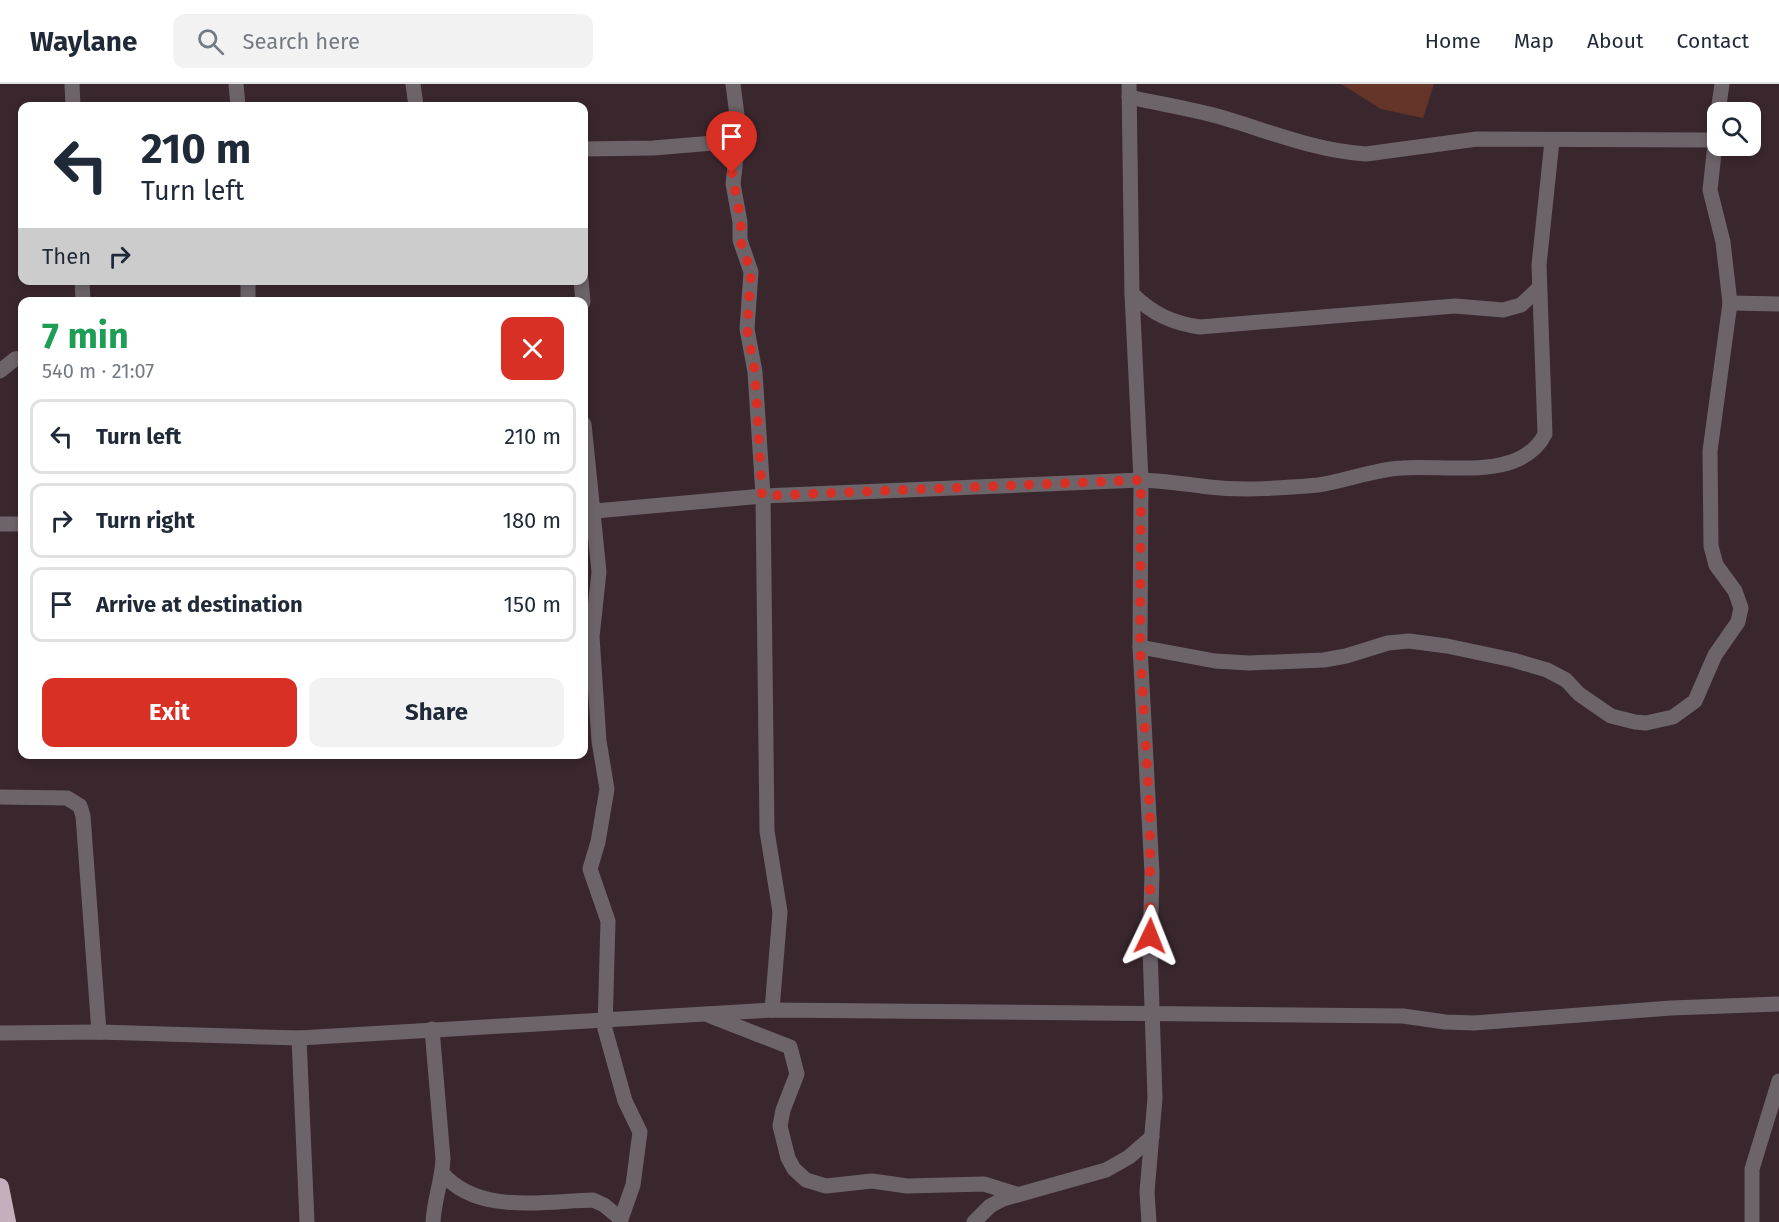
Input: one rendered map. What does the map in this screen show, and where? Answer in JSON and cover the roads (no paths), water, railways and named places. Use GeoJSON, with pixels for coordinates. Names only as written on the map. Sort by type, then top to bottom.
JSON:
{"type":"FeatureCollection","features":[{"type":"Feature","properties":{"kind":"highway"},"geometry":{"type":"LineString","coordinates":[[0,1187],[7,1222]]}},
{"type":"Feature","properties":{"kind":"street"},"geometry":{"type":"LineString","coordinates":[[72,84],[73,102]]}},
{"type":"Feature","properties":{"kind":"street"},"geometry":{"type":"LineString","coordinates":[[236,84],[238,102]]}},
{"type":"Feature","properties":{"kind":"street"},"geometry":{"type":"LineString","coordinates":[[413,84],[415,102]]}},
{"type":"Feature","properties":{"kind":"street"},"geometry":{"type":"LineString","coordinates":[[733,84],[738,141],[733,160],[733,184],[741,222],[740,240],[751,272],[747,329],[755,372],[762,496],[767,831],[780,912],[772,1010]]}},
{"type":"Feature","properties":{"kind":"street"},"geometry":{"type":"LineString","coordinates":[[1719,102],[1722,84]]}},
{"type":"Feature","properties":{"kind":"street"},"geometry":{"type":"LineString","coordinates":[[1149,1222],[1147,1192],[1152,1137],[1154,1014],[1150,948],[1151,827],[1140,647],[1141,480],[1132,294],[1129,91],[1330,150],[1349,153],[1366,154],[1477,139],[1707,140]]}},
{"type":"Feature","properties":{"kind":"street"},"geometry":{"type":"LineString","coordinates":[[588,149],[653,148],[738,141]]}},
{"type":"Feature","properties":{"kind":"street"},"geometry":{"type":"LineString","coordinates":[[588,512],[762,496],[1141,480],[1185,482],[1207,487],[1293,487],[1353,480],[1401,468],[1474,467],[1524,458],[1539,445],[1545,424],[1538,289],[1552,141]]}},
{"type":"Feature","properties":{"kind":"street"},"geometry":{"type":"LineString","coordinates":[[1140,647],[1215,662],[1248,663],[1324,660],[1388,643],[1409,641],[1458,648],[1546,670],[1566,680],[1580,694],[1611,716],[1646,723],[1683,711],[1701,690],[1715,655],[1740,615],[1739,599],[1716,565],[1711,546],[1710,451],[1730,303],[1723,242],[1710,190],[1713,156]]}},
{"type":"Feature","properties":{"kind":"street"},"geometry":{"type":"LineString","coordinates":[[1132,294],[1153,313],[1163,318],[1200,327],[1455,306],[1503,310],[1521,305],[1538,289]]}},
{"type":"Feature","properties":{"kind":"street"},"geometry":{"type":"LineString","coordinates":[[1730,303],[1779,304]]}},
{"type":"Feature","properties":{"kind":"street"},"geometry":{"type":"LineString","coordinates":[[0,371],[18,358]]}},
{"type":"Feature","properties":{"kind":"street"},"geometry":{"type":"LineString","coordinates":[[442,1173],[452,1185],[474,1197],[495,1201],[593,1200],[604,1205],[620,1221],[632,1191],[640,1132],[626,1101],[605,1029],[608,921],[590,869],[598,842],[607,789],[600,741],[592,637],[599,572],[588,517]]}},
{"type":"Feature","properties":{"kind":"street"},"geometry":{"type":"LineString","coordinates":[[0,524],[18,524]]}},
{"type":"Feature","properties":{"kind":"street"},"geometry":{"type":"LineString","coordinates":[[0,797],[67,798],[80,806],[83,816],[99,1032]]}},
{"type":"Feature","properties":{"kind":"street"},"geometry":{"type":"LineString","coordinates":[[0,1033],[99,1032],[299,1038],[701,1012],[772,1010],[1403,1016],[1445,1022],[1474,1023],[1671,1008],[1779,1004]]}},
{"type":"Feature","properties":{"kind":"street"},"geometry":{"type":"LineString","coordinates":[[701,1012],[790,1047],[796,1061],[797,1074],[783,1110],[780,1125],[788,1158],[794,1169],[806,1180],[826,1186],[872,1181],[907,1186],[978,1183],[997,1186],[1016,1194]]}},
{"type":"Feature","properties":{"kind":"street"},"geometry":{"type":"LineString","coordinates":[[432,1029],[442,1137],[442,1173],[434,1200],[433,1222]]}},
{"type":"Feature","properties":{"kind":"street"},"geometry":{"type":"LineString","coordinates":[[299,1038],[307,1222]]}},
{"type":"Feature","properties":{"kind":"street"},"geometry":{"type":"LineString","coordinates":[[1752,1222],[1752,1169],[1779,1081]]}},
{"type":"Feature","properties":{"kind":"street"},"geometry":{"type":"LineString","coordinates":[[974,1222],[990,1206],[1016,1194],[1106,1170],[1129,1157],[1152,1137]]}}]}
